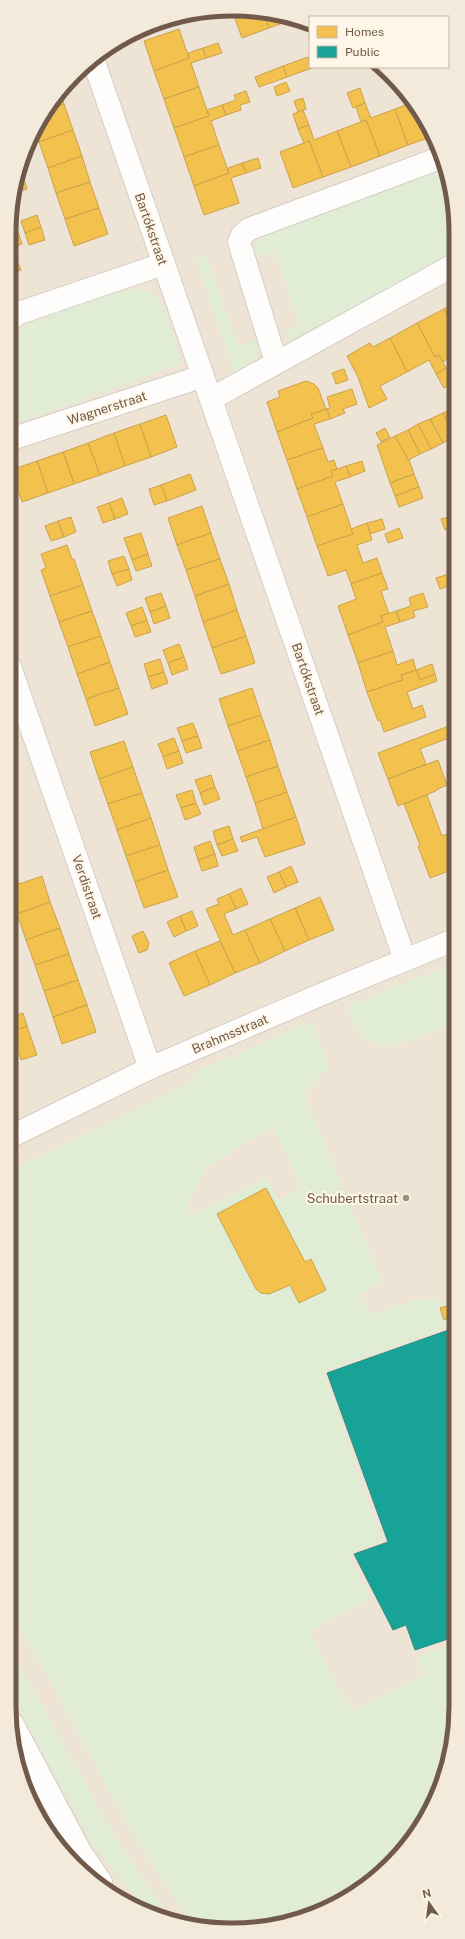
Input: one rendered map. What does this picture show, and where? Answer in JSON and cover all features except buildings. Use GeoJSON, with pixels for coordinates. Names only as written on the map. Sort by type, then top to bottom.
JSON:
{"type":"FeatureCollection","features":[{"type":"Feature","properties":{"kind":"street","name":"Bartókstraat"},"geometry":{"type":"LineString","coordinates":[[95,66],[405,960]]}},
{"type":"Feature","properties":{"kind":"street"},"geometry":{"type":"LineString","coordinates":[[276,362],[239,242],[242,235],[249,229],[437,159]]}},
{"type":"Feature","properties":{"kind":"street"},"geometry":{"type":"LineString","coordinates":[[16,316],[163,264]]}},
{"type":"Feature","properties":{"kind":"street"},"geometry":{"type":"LineString","coordinates":[[211,399],[449,268]]}},
{"type":"Feature","properties":{"kind":"street","name":"Wagnerstraat"},"geometry":{"type":"LineString","coordinates":[[16,437],[203,376]]}},
{"type":"Feature","properties":{"kind":"street","name":"Verdistraat"},"geometry":{"type":"LineString","coordinates":[[17,708],[150,1068]]}},
{"type":"Feature","properties":{"kind":"street","name":"Brahmsstraat"},"geometry":{"type":"LineString","coordinates":[[16,1134],[150,1068],[449,942]]}},
{"type":"Feature","properties":{"kind":"street"},"geometry":{"type":"LineString","coordinates":[[18,1734],[81,1854],[94,1872]]}},
{"type":"Feature","properties":{"kind":"shaded area"},"geometry":{"type":"Polygon","coordinates":[[[218,16],[247,16],[289,23],[309,30],[309,68],[373,68],[386,79],[413,112],[433,150],[442,176],[449,218],[449,1721],[442,1763],[433,1789],[413,1827],[386,1860],[353,1887],[315,1907],[289,1916],[247,1923],[218,1923],[190,1919],[163,1912],[137,1901],[112,1887],[79,1860],[52,1827],[38,1802],[23,1763],[16,1721],[16,218],[23,176],[32,150],[52,112],[79,79],[112,52],[137,38],[163,27],[190,20],[218,16]]]}},
{"type":"Feature","properties":{"kind":"green space"},"geometry":{"type":"Polygon","coordinates":[[[440,168],[445,190],[449,218],[449,261],[298,341],[291,339],[282,332],[300,326],[275,252],[255,258],[254,247],[261,237],[440,168]]]}},
{"type":"Feature","properties":{"kind":"green space"},"geometry":{"type":"Polygon","coordinates":[[[206,255],[238,346],[257,340],[258,352],[256,356],[245,367],[234,371],[196,259],[206,255]]]}},
{"type":"Feature","properties":{"kind":"green space"},"geometry":{"type":"Polygon","coordinates":[[[131,288],[152,293],[163,305],[182,363],[16,424],[16,331],[60,311],[131,288]]]}},
{"type":"Feature","properties":{"kind":"green space"},"geometry":{"type":"Polygon","coordinates":[[[449,966],[449,1026],[421,1037],[390,1045],[376,1044],[364,1038],[355,1025],[348,1005],[449,966]]]}},
{"type":"Feature","properties":{"kind":"green space"},"geometry":{"type":"Polygon","coordinates":[[[312,1021],[329,1067],[304,1094],[382,1282],[359,1295],[370,1314],[420,1299],[447,1303],[449,1312],[449,1327],[324,1372],[382,1540],[349,1555],[371,1598],[309,1632],[352,1712],[424,1675],[418,1657],[449,1645],[449,1721],[445,1749],[438,1776],[427,1802],[413,1827],[386,1860],[353,1887],[328,1901],[302,1912],[275,1919],[247,1923],[218,1923],[189,1919],[129,1827],[40,1662],[16,1624],[16,1168],[195,1080],[193,1073],[312,1021]],[[273,1127],[206,1167],[186,1206],[191,1216],[266,1177],[279,1200],[301,1188],[290,1161],[273,1127]]]}},
{"type":"Feature","properties":{"kind":"green space"},"geometry":{"type":"Polygon","coordinates":[[[16,1659],[116,1839],[166,1913],[140,1902],[92,1844],[16,1703],[16,1659]]]}},
{"type":"Feature","properties":{"kind":"place","name":"Schubertstraat"},"geometry":{"type":"Point","coordinates":[406,1198]}}]}
